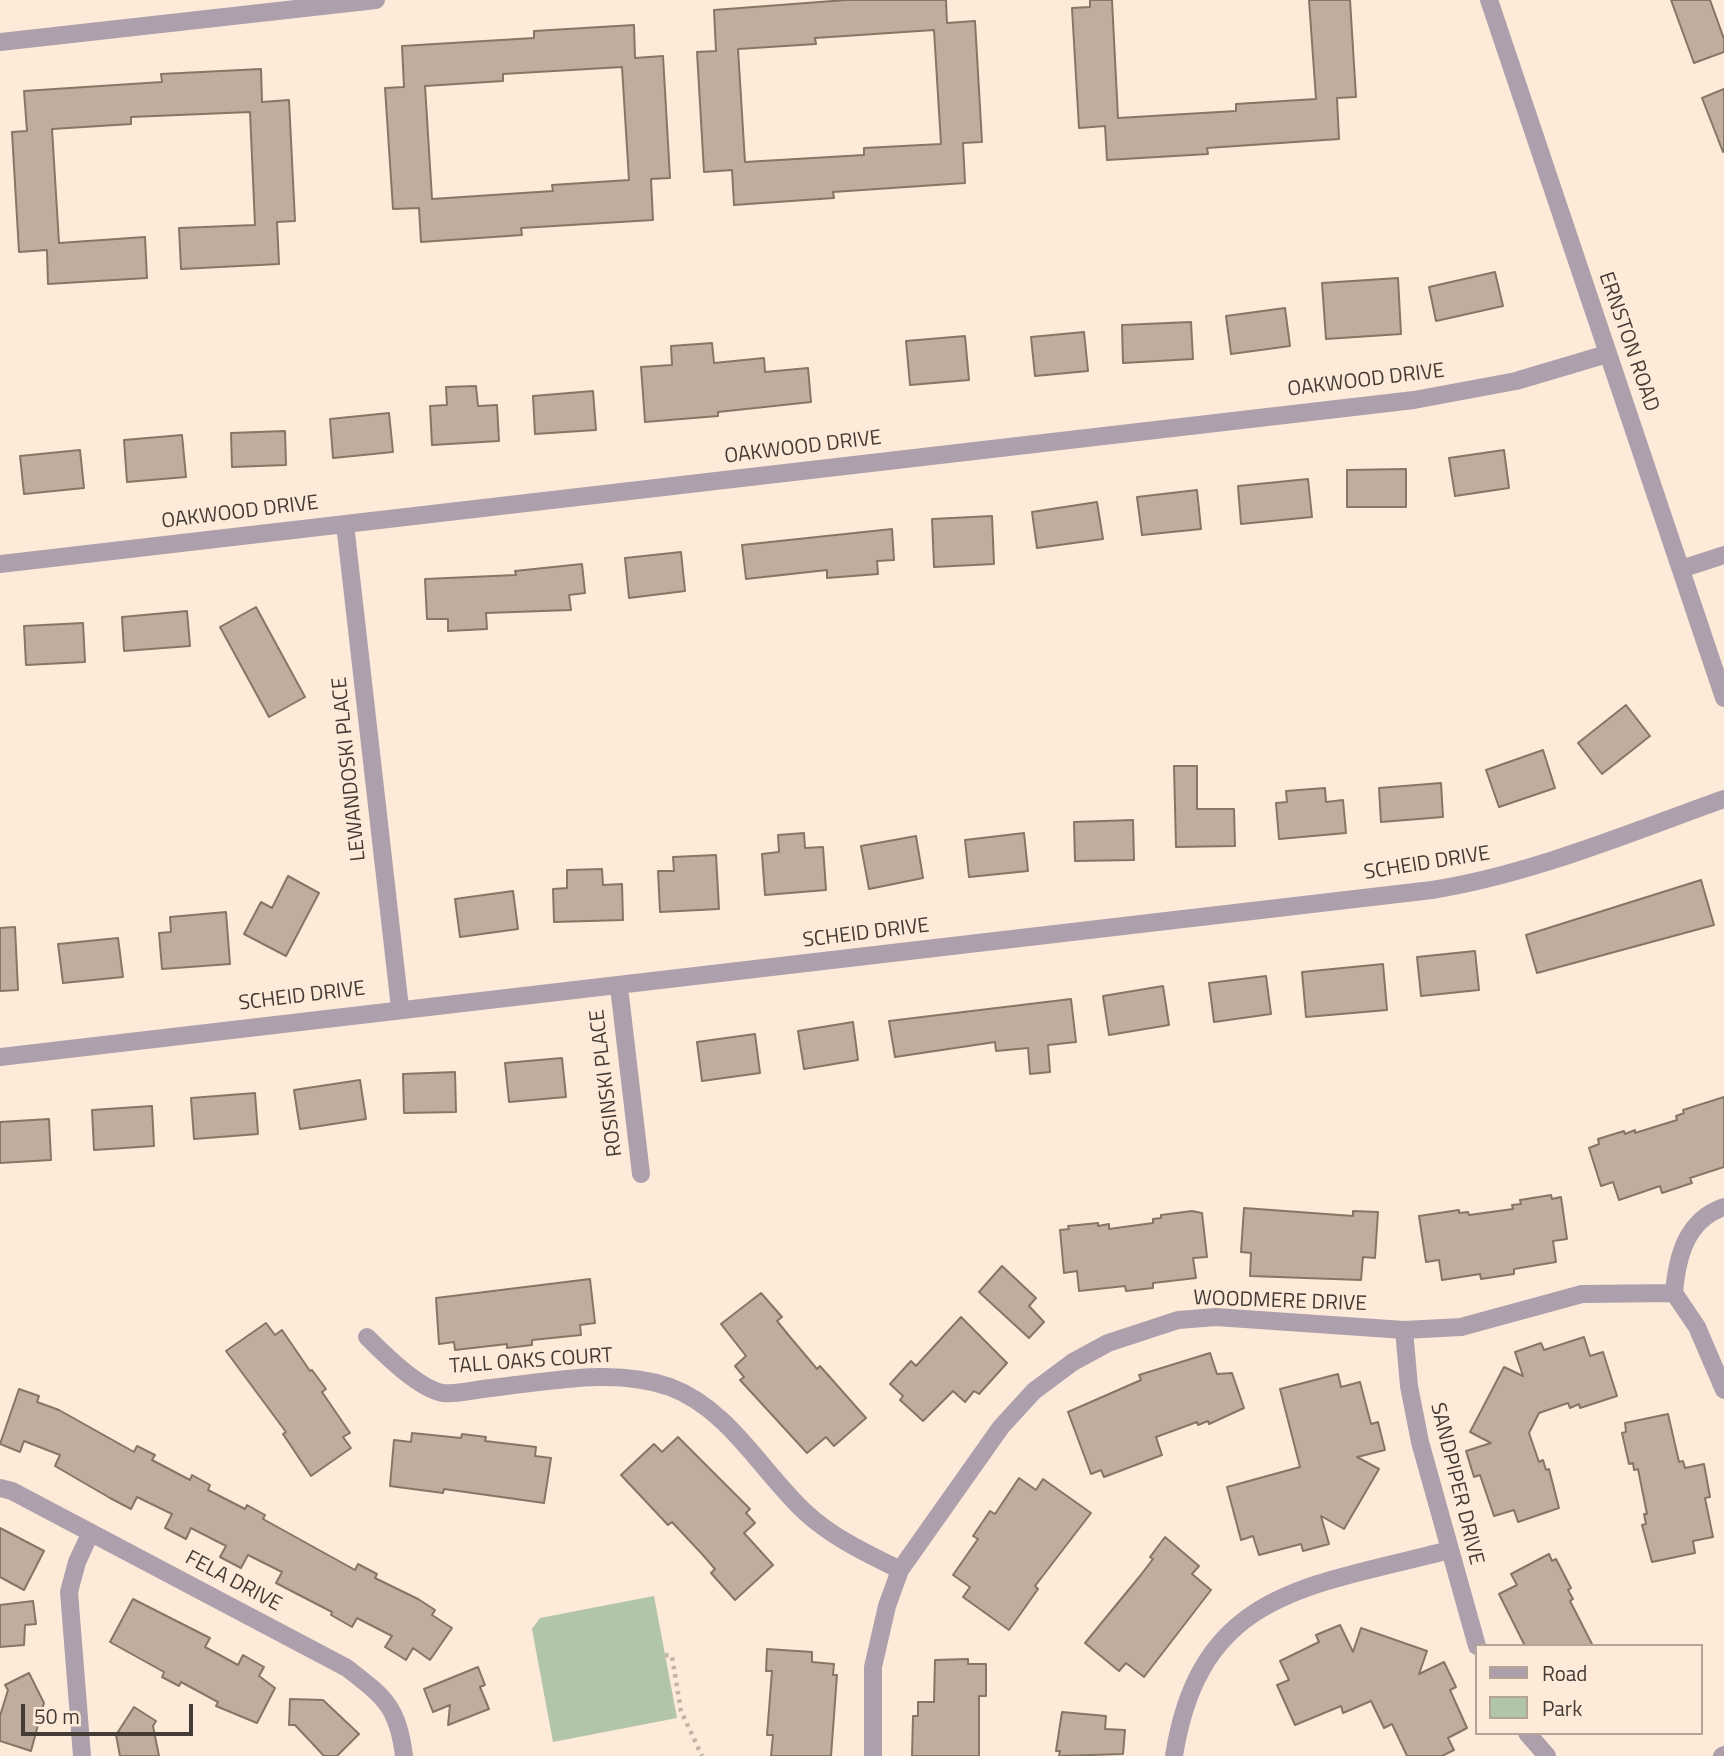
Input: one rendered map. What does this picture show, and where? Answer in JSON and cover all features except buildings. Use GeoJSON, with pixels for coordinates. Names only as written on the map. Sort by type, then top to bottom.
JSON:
{"type":"FeatureCollection","features":[{"type":"Feature","properties":{"kind":"street"},"geometry":{"type":"LineString","coordinates":[[0,42],[376,0]]}},
{"type":"Feature","properties":{"kind":"street","name":"ERNSTON ROAD"},"geometry":{"type":"LineString","coordinates":[[1489,0],[1724,698]]}},
{"type":"Feature","properties":{"kind":"street","name":"OAKWOOD DRIVE"},"geometry":{"type":"LineString","coordinates":[[0,564],[1414,400],[1516,381],[1607,354]]}},
{"type":"Feature","properties":{"kind":"street","name":"LEWANDOSKI PLACE"},"geometry":{"type":"LineString","coordinates":[[345,524],[400,1008]]}},
{"type":"Feature","properties":{"kind":"street"},"geometry":{"type":"LineString","coordinates":[[1681,569],[1724,555]]}},
{"type":"Feature","properties":{"kind":"street","name":"SCHEID DRIVE"},"geometry":{"type":"LineString","coordinates":[[0,1057],[1475,883],[1724,799]]}},
{"type":"Feature","properties":{"kind":"street","name":"ROSINSKI PLACE"},"geometry":{"type":"LineString","coordinates":[[619,986],[641,1174]]}},
{"type":"Feature","properties":{"kind":"street"},"geometry":{"type":"LineString","coordinates":[[1724,1207],[1711,1212],[1690,1233],[1677,1259],[1674,1293],[1697,1327],[1724,1390]]}},
{"type":"Feature","properties":{"kind":"street","name":"WOODMERE DRIVE"},"geometry":{"type":"LineString","coordinates":[[873,1756],[873,1667],[887,1606],[900,1570],[993,1437],[1034,1391],[1073,1362],[1108,1343],[1178,1321],[1216,1317],[1404,1331],[1461,1327],[1582,1294],[1674,1293]]}},
{"type":"Feature","properties":{"kind":"street","name":"SANDPIPER DRIVE"},"geometry":{"type":"LineString","coordinates":[[1404,1331],[1409,1386],[1448,1550],[1476,1644]]}},
{"type":"Feature","properties":{"kind":"street","name":"TALL OAKS COURT"},"geometry":{"type":"LineString","coordinates":[[366,1337],[399,1368],[442,1393],[600,1378],[636,1379],[670,1387],[695,1399],[726,1425],[803,1510],[830,1534],[900,1570]]}},
{"type":"Feature","properties":{"kind":"street","name":"FELA DRIVE"},"geometry":{"type":"LineString","coordinates":[[0,1488],[12,1491],[347,1668],[387,1700],[401,1737],[404,1756]]}},
{"type":"Feature","properties":{"kind":"street"},"geometry":{"type":"LineString","coordinates":[[82,1756],[69,1592],[77,1562],[90,1534]]}},
{"type":"Feature","properties":{"kind":"street"},"geometry":{"type":"LineString","coordinates":[[1174,1756],[1178,1728],[1199,1668],[1240,1620],[1303,1589],[1448,1550]]}},
{"type":"Feature","properties":{"kind":"street"},"geometry":{"type":"LineString","coordinates":[[1529,1735],[1547,1756]]}},
{"type":"Feature","properties":{"kind":"path"},"geometry":{"type":"LineString","coordinates":[[665,1655],[672,1656],[681,1711],[702,1756]]}},
{"type":"Feature","properties":{"kind":"green space"},"geometry":{"type":"Polygon","coordinates":[[[654,1596],[677,1718],[553,1742],[532,1629],[540,1618],[654,1596]]]}}]}
